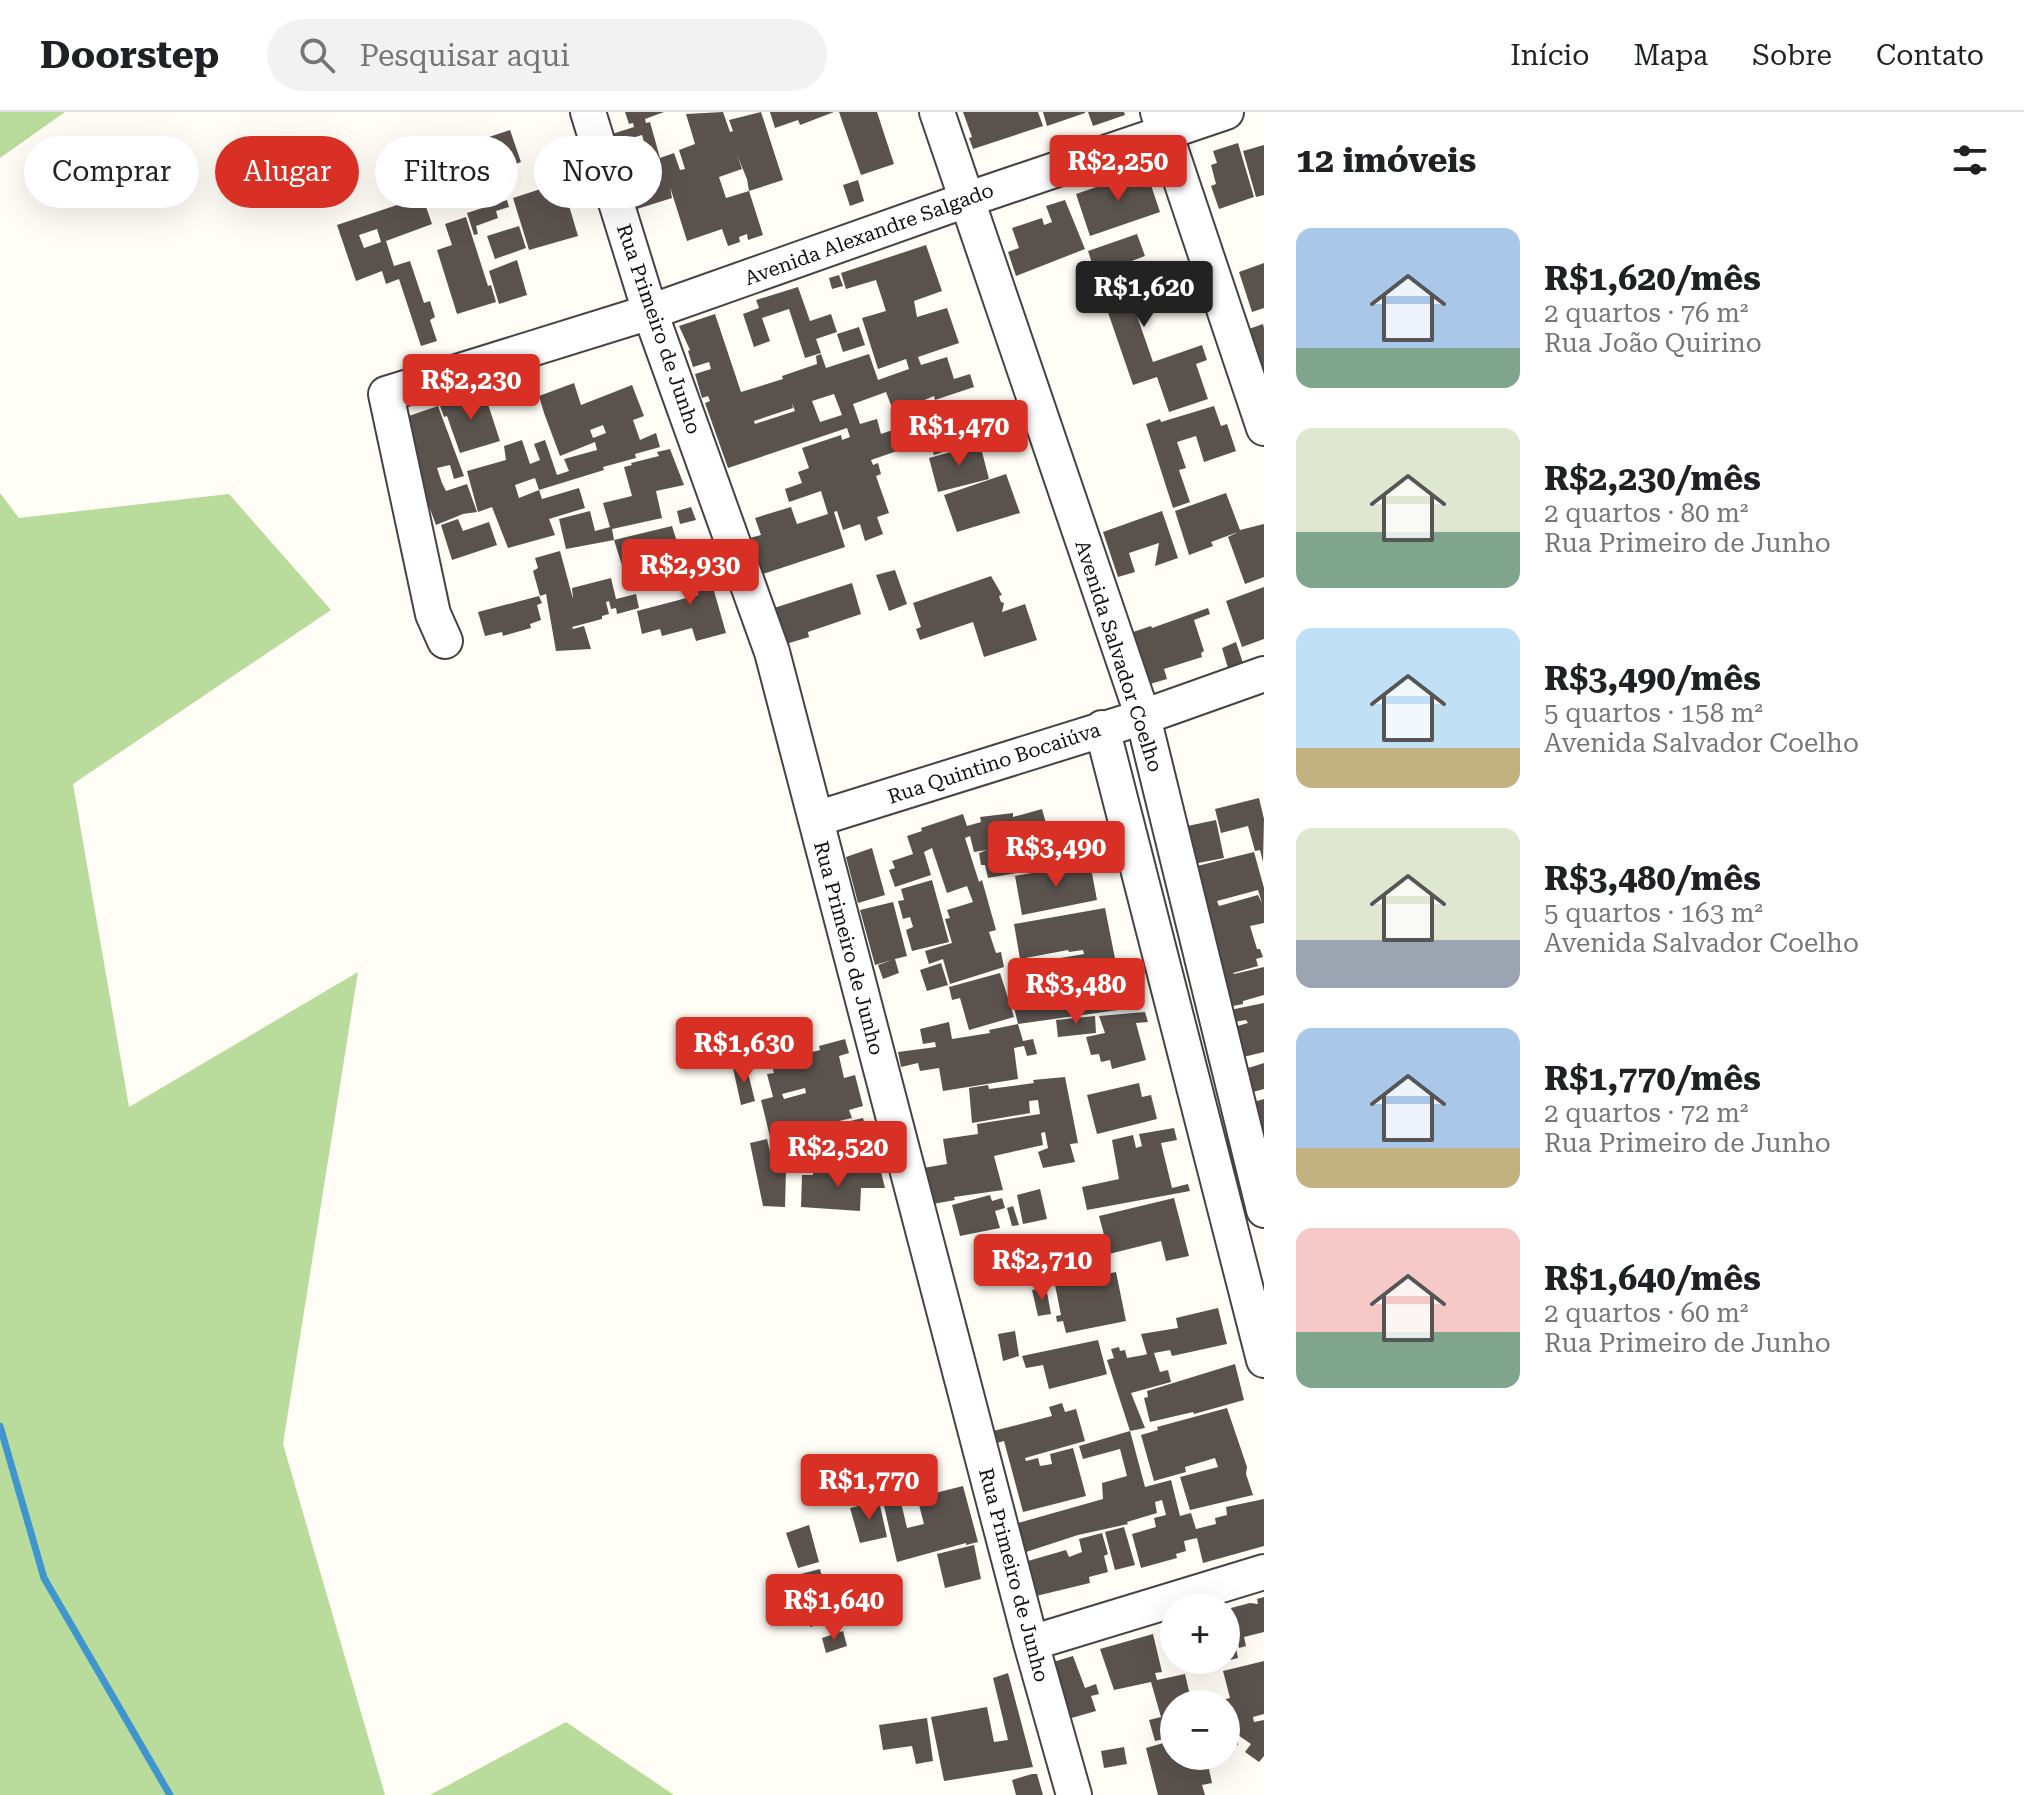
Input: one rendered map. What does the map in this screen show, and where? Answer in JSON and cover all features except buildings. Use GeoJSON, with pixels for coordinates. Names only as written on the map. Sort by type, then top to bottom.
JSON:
{"type":"FeatureCollection","features":[{"type":"Feature","properties":{"kind":"street","name":"Rua Primeiro de Junho"},"geometry":{"type":"LineString","coordinates":[[588,112],[650,312],[772,652],[1031,1643],[1074,1795]]}},
{"type":"Feature","properties":{"kind":"street","name":"Avenida Salvador Coelho"},"geometry":{"type":"LineString","coordinates":[[937,112],[1143,717],[1264,1210]]}},
{"type":"Feature","properties":{"kind":"street","name":"Avenida Alexandre Salgado"},"geometry":{"type":"LineString","coordinates":[[445,641],[433,614],[386,394],[650,312],[966,200],[1162,122],[1226,112]]}},
{"type":"Feature","properties":{"kind":"street"},"geometry":{"type":"LineString","coordinates":[[1162,122],[1264,428]]}},
{"type":"Feature","properties":{"kind":"street","name":"Rua Quintino Bocaiúva"},"geometry":{"type":"LineString","coordinates":[[816,819],[1143,717],[1264,674]]}},
{"type":"Feature","properties":{"kind":"street","name":"Avenida Salvador Coelho"},"geometry":{"type":"LineString","coordinates":[[1102,728],[1264,1360]]}},
{"type":"Feature","properties":{"kind":"street"},"geometry":{"type":"LineString","coordinates":[[1031,1643],[1264,1572]]}},
{"type":"Feature","properties":{"kind":"green space"},"geometry":{"type":"Polygon","coordinates":[[[0,112],[65,112],[31,136],[24,136],[24,141],[0,158],[0,112]]]}},
{"type":"Feature","properties":{"kind":"green space"},"geometry":{"type":"Polygon","coordinates":[[[0,493],[19,518],[229,494],[331,610],[73,784],[129,1107],[358,972],[283,1444],[385,1795],[0,1795],[0,493]]]}},
{"type":"Feature","properties":{"kind":"green space"},"geometry":{"type":"Polygon","coordinates":[[[566,1722],[674,1795],[430,1795],[566,1722]]]}},
{"type":"Feature","properties":{"kind":"waterway"},"geometry":{"type":"LineString","coordinates":[[0,1426],[44,1578],[170,1795]]}}]}
